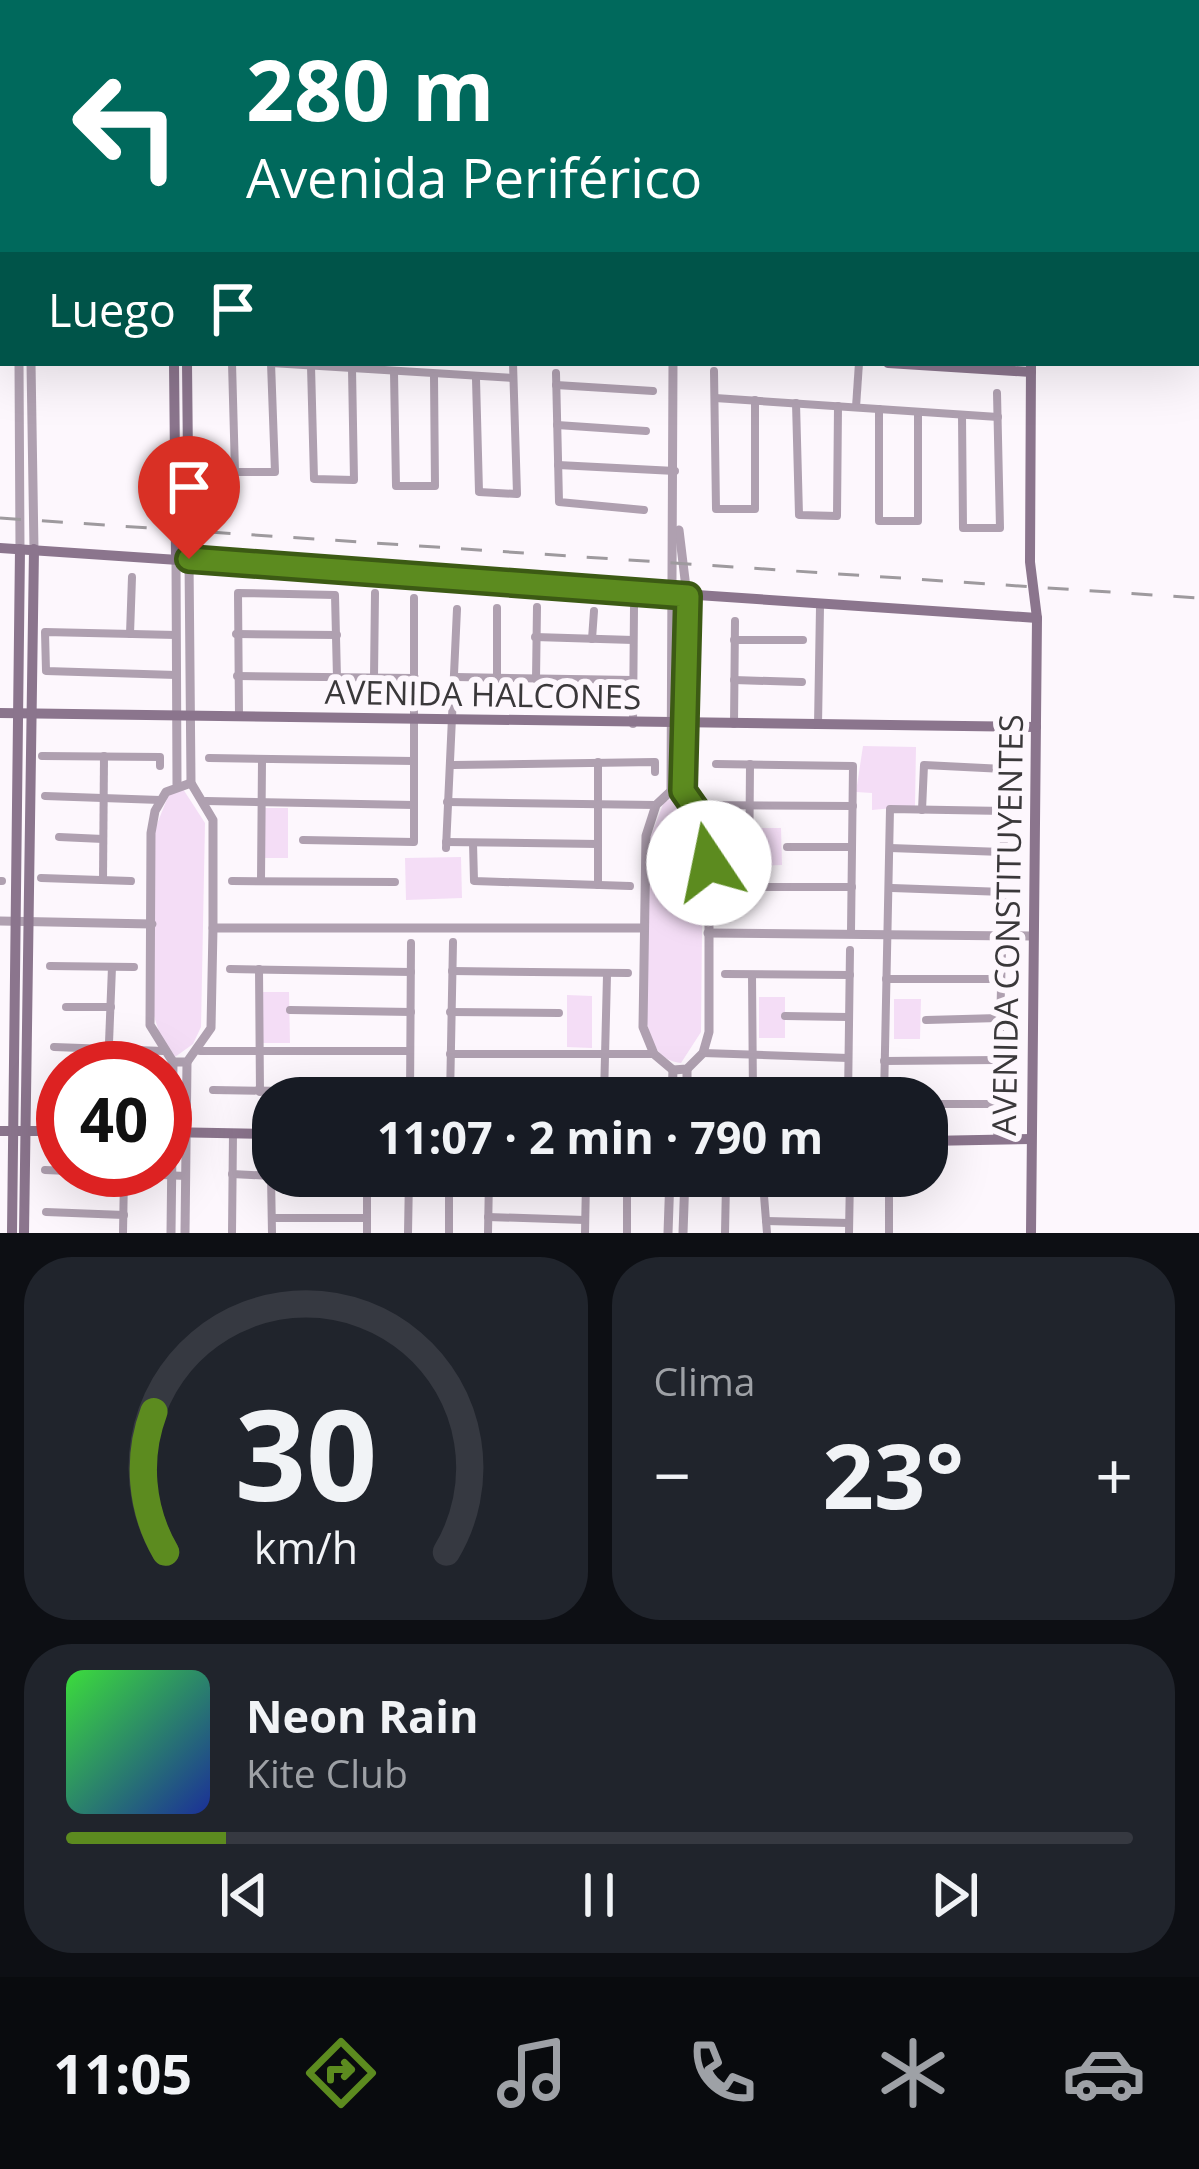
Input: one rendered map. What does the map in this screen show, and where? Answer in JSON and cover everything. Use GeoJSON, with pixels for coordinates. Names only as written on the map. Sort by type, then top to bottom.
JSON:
{"type":"FeatureCollection","features":[{"type":"Feature","properties":{"kind":"main road"},"geometry":{"type":"LineString","coordinates":[[175,366],[182,477]]}},
{"type":"Feature","properties":{"kind":"main road"},"geometry":{"type":"LineString","coordinates":[[182,558],[187,366]]}},
{"type":"Feature","properties":{"kind":"main road"},"geometry":{"type":"LineString","coordinates":[[974,366],[1031,368]]}},
{"type":"Feature","properties":{"kind":"main road","name":"AVENIDA CONSTITUYENTES"},"geometry":{"type":"LineString","coordinates":[[1031,368],[1030,562],[1037,619],[1030,936],[1031,1233]]}},
{"type":"Feature","properties":{"kind":"main road"},"geometry":{"type":"LineString","coordinates":[[0,548],[1037,619]]}},
{"type":"Feature","properties":{"kind":"main road"},"geometry":{"type":"LineString","coordinates":[[12,1233],[20,549]]}},
{"type":"Feature","properties":{"kind":"main road"},"geometry":{"type":"LineString","coordinates":[[24,1233],[14,1131],[29,922],[34,549]]}},
{"type":"Feature","properties":{"kind":"main road","name":"AVENIDA HALCONES"},"geometry":{"type":"LineString","coordinates":[[0,713],[239,713],[415,721],[1005,732],[1036,727]]}},
{"type":"Feature","properties":{"kind":"main road"},"geometry":{"type":"LineString","coordinates":[[192,1133],[252,1136]]}},
{"type":"Feature","properties":{"kind":"main road"},"geometry":{"type":"LineString","coordinates":[[948,1141],[1031,1139]]}},
{"type":"Feature","properties":{"kind":"street"},"geometry":{"type":"LineString","coordinates":[[19,366],[20,549]]}},
{"type":"Feature","properties":{"kind":"street"},"geometry":{"type":"LineString","coordinates":[[31,366],[34,549]]}},
{"type":"Feature","properties":{"kind":"street"},"geometry":{"type":"LineString","coordinates":[[232,366],[235,472],[274,472],[271,366]]}},
{"type":"Feature","properties":{"kind":"street"},"geometry":{"type":"LineString","coordinates":[[352,369],[354,480],[314,479],[311,366],[372,367],[476,380],[513,378]]}},
{"type":"Feature","properties":{"kind":"street"},"geometry":{"type":"LineString","coordinates":[[476,380],[479,492],[517,494],[513,366]]}},
{"type":"Feature","properties":{"kind":"street"},"geometry":{"type":"LineString","coordinates":[[673,366],[679,570],[673,594],[677,791]]}},
{"type":"Feature","properties":{"kind":"street"},"geometry":{"type":"LineString","coordinates":[[856,407],[859,366]]}},
{"type":"Feature","properties":{"kind":"street"},"geometry":{"type":"LineString","coordinates":[[714,371],[716,509],[755,509],[755,400]]}},
{"type":"Feature","properties":{"kind":"street"},"geometry":{"type":"LineString","coordinates":[[394,372],[396,486],[435,486],[434,376]]}},
{"type":"Feature","properties":{"kind":"street"},"geometry":{"type":"LineString","coordinates":[[556,373],[560,502],[644,511]]}},
{"type":"Feature","properties":{"kind":"street"},"geometry":{"type":"LineString","coordinates":[[556,385],[653,391]]}},
{"type":"Feature","properties":{"kind":"street"},"geometry":{"type":"LineString","coordinates":[[962,415],[963,528],[1000,528],[997,393]]}},
{"type":"Feature","properties":{"kind":"street"},"geometry":{"type":"LineString","coordinates":[[715,398],[998,417]]}},
{"type":"Feature","properties":{"kind":"street"},"geometry":{"type":"LineString","coordinates":[[796,403],[799,515],[837,516],[838,406]]}},
{"type":"Feature","properties":{"kind":"street"},"geometry":{"type":"LineString","coordinates":[[879,409],[879,521],[918,521],[918,412]]}},
{"type":"Feature","properties":{"kind":"street"},"geometry":{"type":"LineString","coordinates":[[557,425],[646,431]]}},
{"type":"Feature","properties":{"kind":"street"},"geometry":{"type":"LineString","coordinates":[[558,465],[675,471]]}},
{"type":"Feature","properties":{"kind":"street"},"geometry":{"type":"LineString","coordinates":[[177,784],[176,635],[182,558]]}},
{"type":"Feature","properties":{"kind":"street"},"geometry":{"type":"LineString","coordinates":[[182,558],[191,783]]}},
{"type":"Feature","properties":{"kind":"street"},"geometry":{"type":"LineString","coordinates":[[678,725],[688,596],[679,570]]}},
{"type":"Feature","properties":{"kind":"street"},"geometry":{"type":"LineString","coordinates":[[130,634],[132,577]]}},
{"type":"Feature","properties":{"kind":"street"},"geometry":{"type":"LineString","coordinates":[[239,713],[238,593],[334,595],[337,678]]}},
{"type":"Feature","properties":{"kind":"street"},"geometry":{"type":"LineString","coordinates":[[374,677],[375,593]]}},
{"type":"Feature","properties":{"kind":"street"},"geometry":{"type":"LineString","coordinates":[[303,839],[414,842],[415,598]]}},
{"type":"Feature","properties":{"kind":"street"},"geometry":{"type":"LineString","coordinates":[[633,724],[634,607]]}},
{"type":"Feature","properties":{"kind":"street"},"geometry":{"type":"LineString","coordinates":[[818,725],[820,607]]}},
{"type":"Feature","properties":{"kind":"street"},"geometry":{"type":"LineString","coordinates":[[497,608],[497,679]]}},
{"type":"Feature","properties":{"kind":"street"},"geometry":{"type":"LineString","coordinates":[[536,680],[537,608]]}},
{"type":"Feature","properties":{"kind":"street"},"geometry":{"type":"LineString","coordinates":[[457,610],[446,845],[598,844]]}},
{"type":"Feature","properties":{"kind":"street"},"geometry":{"type":"LineString","coordinates":[[592,639],[594,610]]}},
{"type":"Feature","properties":{"kind":"street"},"geometry":{"type":"LineString","coordinates":[[734,724],[735,621]]}},
{"type":"Feature","properties":{"kind":"street"},"geometry":{"type":"LineString","coordinates":[[176,635],[45,632],[46,671],[176,675]]}},
{"type":"Feature","properties":{"kind":"street"},"geometry":{"type":"LineString","coordinates":[[236,634],[337,635]]}},
{"type":"Feature","properties":{"kind":"street"},"geometry":{"type":"LineString","coordinates":[[535,637],[633,640]]}},
{"type":"Feature","properties":{"kind":"street"},"geometry":{"type":"LineString","coordinates":[[734,640],[802,640]]}},
{"type":"Feature","properties":{"kind":"street"},"geometry":{"type":"LineString","coordinates":[[237,676],[415,678]]}},
{"type":"Feature","properties":{"kind":"street"},"geometry":{"type":"LineString","coordinates":[[456,676],[633,680]]}},
{"type":"Feature","properties":{"kind":"street"},"geometry":{"type":"LineString","coordinates":[[734,680],[802,682]]}},
{"type":"Feature","properties":{"kind":"street"},"geometry":{"type":"LineString","coordinates":[[1003,918],[1005,732]]}},
{"type":"Feature","properties":{"kind":"street"},"geometry":{"type":"LineString","coordinates":[[43,756],[160,757],[160,766]]}},
{"type":"Feature","properties":{"kind":"street"},"geometry":{"type":"LineString","coordinates":[[103,880],[104,756]]}},
{"type":"Feature","properties":{"kind":"street"},"geometry":{"type":"LineString","coordinates":[[208,758],[413,761]]}},
{"type":"Feature","properties":{"kind":"street"},"geometry":{"type":"LineString","coordinates":[[261,880],[262,760]]}},
{"type":"Feature","properties":{"kind":"street"},"geometry":{"type":"LineString","coordinates":[[598,762],[598,885]]}},
{"type":"Feature","properties":{"kind":"street"},"geometry":{"type":"LineString","coordinates":[[453,765],[655,762],[655,772]]}},
{"type":"Feature","properties":{"kind":"street"},"geometry":{"type":"LineString","coordinates":[[716,764],[853,766],[851,931]]}},
{"type":"Feature","properties":{"kind":"street"},"geometry":{"type":"LineString","coordinates":[[749,887],[750,764]]}},
{"type":"Feature","properties":{"kind":"street"},"geometry":{"type":"LineString","coordinates":[[922,810],[924,765],[1004,769]]}},
{"type":"Feature","properties":{"kind":"street"},"geometry":{"type":"LineString","coordinates":[[156,1041],[150,1025],[151,833],[160,800],[177,784],[191,783],[211,801],[414,805]]}},
{"type":"Feature","properties":{"kind":"street"},"geometry":{"type":"LineString","coordinates":[[447,802],[651,804],[677,791]]}},
{"type":"Feature","properties":{"kind":"street"},"geometry":{"type":"LineString","coordinates":[[677,791],[703,806],[853,806]]}},
{"type":"Feature","properties":{"kind":"street"},"geometry":{"type":"LineString","coordinates":[[45,796],[160,800]]}},
{"type":"Feature","properties":{"kind":"street"},"geometry":{"type":"LineString","coordinates":[[192,1058],[211,1028],[211,801]]}},
{"type":"Feature","properties":{"kind":"street"},"geometry":{"type":"LineString","coordinates":[[649,1054],[643,1028],[646,836],[651,804]]}},
{"type":"Feature","properties":{"kind":"street"},"geometry":{"type":"LineString","coordinates":[[450,1054],[649,1054],[673,1070],[687,1069],[703,1053],[709,1032],[709,828],[703,806]]}},
{"type":"Feature","properties":{"kind":"street"},"geometry":{"type":"LineString","coordinates":[[884,1077],[892,888],[890,809],[1005,811]]}},
{"type":"Feature","properties":{"kind":"street"},"geometry":{"type":"LineString","coordinates":[[59,837],[103,838]]}},
{"type":"Feature","properties":{"kind":"street"},"geometry":{"type":"LineString","coordinates":[[473,842],[474,881],[630,886]]}},
{"type":"Feature","properties":{"kind":"street"},"geometry":{"type":"LineString","coordinates":[[788,847],[852,847]]}},
{"type":"Feature","properties":{"kind":"street"},"geometry":{"type":"LineString","coordinates":[[890,848],[1002,852]]}},
{"type":"Feature","properties":{"kind":"street"},"geometry":{"type":"LineString","coordinates":[[41,878],[131,881]]}},
{"type":"Feature","properties":{"kind":"street"},"geometry":{"type":"LineString","coordinates":[[232,881],[395,882]]}},
{"type":"Feature","properties":{"kind":"street"},"geometry":{"type":"LineString","coordinates":[[727,887],[853,887]]}},
{"type":"Feature","properties":{"kind":"street"},"geometry":{"type":"LineString","coordinates":[[892,888],[1004,892]]}},
{"type":"Feature","properties":{"kind":"street"},"geometry":{"type":"LineString","coordinates":[[0,921],[152,924]]}},
{"type":"Feature","properties":{"kind":"street"},"geometry":{"type":"LineString","coordinates":[[213,928],[644,928]]}},
{"type":"Feature","properties":{"kind":"street"},"geometry":{"type":"LineString","coordinates":[[708,933],[890,930],[1030,936]]}},
{"type":"Feature","properties":{"kind":"street"},"geometry":{"type":"LineString","coordinates":[[450,1077],[453,942]]}},
{"type":"Feature","properties":{"kind":"street"},"geometry":{"type":"LineString","coordinates":[[410,1077],[411,943]]}},
{"type":"Feature","properties":{"kind":"street"},"geometry":{"type":"LineString","coordinates":[[848,1077],[850,950]]}},
{"type":"Feature","properties":{"kind":"street"},"geometry":{"type":"LineString","coordinates":[[997,1140],[1001,952]]}},
{"type":"Feature","properties":{"kind":"street"},"geometry":{"type":"LineString","coordinates":[[50,966],[134,967]]}},
{"type":"Feature","properties":{"kind":"street"},"geometry":{"type":"LineString","coordinates":[[109,1041],[112,967]]}},
{"type":"Feature","properties":{"kind":"street"},"geometry":{"type":"LineString","coordinates":[[230,969],[411,972]]}},
{"type":"Feature","properties":{"kind":"street"},"geometry":{"type":"LineString","coordinates":[[259,1077],[260,969]]}},
{"type":"Feature","properties":{"kind":"street"},"geometry":{"type":"LineString","coordinates":[[452,971],[628,973]]}},
{"type":"Feature","properties":{"kind":"street"},"geometry":{"type":"LineString","coordinates":[[725,974],[850,975]]}},
{"type":"Feature","properties":{"kind":"street"},"geometry":{"type":"LineString","coordinates":[[604,1077],[608,975]]}},
{"type":"Feature","properties":{"kind":"street"},"geometry":{"type":"LineString","coordinates":[[752,975],[753,1077]]}},
{"type":"Feature","properties":{"kind":"street"},"geometry":{"type":"LineString","coordinates":[[886,979],[1000,979]]}},
{"type":"Feature","properties":{"kind":"street"},"geometry":{"type":"LineString","coordinates":[[66,1007],[111,1007]]}},
{"type":"Feature","properties":{"kind":"street"},"geometry":{"type":"LineString","coordinates":[[290,1010],[411,1012]]}},
{"type":"Feature","properties":{"kind":"street"},"geometry":{"type":"LineString","coordinates":[[450,1012],[559,1013]]}},
{"type":"Feature","properties":{"kind":"street"},"geometry":{"type":"LineString","coordinates":[[785,1016],[848,1017]]}},
{"type":"Feature","properties":{"kind":"street"},"geometry":{"type":"LineString","coordinates":[[926,1020],[999,1018]]}},
{"type":"Feature","properties":{"kind":"street"},"geometry":{"type":"LineString","coordinates":[[200,1051],[410,1051]]}},
{"type":"Feature","properties":{"kind":"street"},"geometry":{"type":"LineString","coordinates":[[703,1053],[848,1058]]}},
{"type":"Feature","properties":{"kind":"street"},"geometry":{"type":"LineString","coordinates":[[884,1061],[999,1060]]}},
{"type":"Feature","properties":{"kind":"street"},"geometry":{"type":"LineString","coordinates":[[687,1069],[687,1077]]}},
{"type":"Feature","properties":{"kind":"street"},"geometry":{"type":"LineString","coordinates":[[673,1070],[673,1077]]}},
{"type":"Feature","properties":{"kind":"street"},"geometry":{"type":"LineString","coordinates":[[213,1090],[252,1092]]}},
{"type":"Feature","properties":{"kind":"street"},"geometry":{"type":"LineString","coordinates":[[948,1104],[998,1104]]}},
{"type":"Feature","properties":{"kind":"street"},"geometry":{"type":"LineString","coordinates":[[232,1233],[233,1138]]}},
{"type":"Feature","properties":{"kind":"street"},"geometry":{"type":"LineString","coordinates":[[232,1174],[252,1175]]}},
{"type":"Feature","properties":{"kind":"street"},"geometry":{"type":"LineString","coordinates":[[123,1233],[124,1197]]}},
{"type":"Feature","properties":{"kind":"street"},"geometry":{"type":"LineString","coordinates":[[170,1197],[171,1233]]}},
{"type":"Feature","properties":{"kind":"street"},"geometry":{"type":"LineString","coordinates":[[185,1233],[186,1197]]}},
{"type":"Feature","properties":{"kind":"street"},"geometry":{"type":"LineString","coordinates":[[272,1233],[273,1197]]}},
{"type":"Feature","properties":{"kind":"street"},"geometry":{"type":"LineString","coordinates":[[367,1197],[367,1233]]}},
{"type":"Feature","properties":{"kind":"street"},"geometry":{"type":"LineString","coordinates":[[408,1233],[409,1197]]}},
{"type":"Feature","properties":{"kind":"street"},"geometry":{"type":"LineString","coordinates":[[449,1233],[451,1197]]}},
{"type":"Feature","properties":{"kind":"street"},"geometry":{"type":"LineString","coordinates":[[488,1233],[489,1197]]}},
{"type":"Feature","properties":{"kind":"street"},"geometry":{"type":"LineString","coordinates":[[585,1233],[586,1197]]}},
{"type":"Feature","properties":{"kind":"street"},"geometry":{"type":"LineString","coordinates":[[627,1197],[627,1233]]}},
{"type":"Feature","properties":{"kind":"street"},"geometry":{"type":"LineString","coordinates":[[668,1233],[669,1197]]}},
{"type":"Feature","properties":{"kind":"street"},"geometry":{"type":"LineString","coordinates":[[683,1233],[684,1197]]}},
{"type":"Feature","properties":{"kind":"street"},"geometry":{"type":"LineString","coordinates":[[725,1197],[725,1233]]}},
{"type":"Feature","properties":{"kind":"street"},"geometry":{"type":"LineString","coordinates":[[764,1197],[766,1233]]}},
{"type":"Feature","properties":{"kind":"street"},"geometry":{"type":"LineString","coordinates":[[766,1222],[849,1228],[850,1197]]}},
{"type":"Feature","properties":{"kind":"street"},"geometry":{"type":"LineString","coordinates":[[889,1197],[889,1233]]}},
{"type":"Feature","properties":{"kind":"street"},"geometry":{"type":"LineString","coordinates":[[46,1213],[124,1215]]}},
{"type":"Feature","properties":{"kind":"street"},"geometry":{"type":"LineString","coordinates":[[488,1217],[585,1220]]}},
{"type":"Feature","properties":{"kind":"street"},"geometry":{"type":"LineString","coordinates":[[272,1218],[367,1218]]}},
{"type":"Feature","properties":{"kind":"shaded area"},"geometry":{"type":"Polygon","coordinates":[[[863,746],[916,747],[915,806],[872,810],[872,793],[856,792],[863,746]]]}},
{"type":"Feature","properties":{"kind":"shaded area"},"geometry":{"type":"Polygon","coordinates":[[[183,789],[205,823],[201,1027],[192,1045],[192,1041],[162,1041],[154,1016],[153,834],[169,794],[183,789]]]}},
{"type":"Feature","properties":{"kind":"shaded area"},"geometry":{"type":"Polygon","coordinates":[[[679,796],[703,828],[701,1032],[681,1063],[661,1054],[646,1021],[650,838],[664,802],[679,796]]]}},
{"type":"Feature","properties":{"kind":"shaded area"},"geometry":{"type":"Polygon","coordinates":[[[262,808],[288,808],[288,858],[262,858],[262,808]]]}},
{"type":"Feature","properties":{"kind":"shaded area"},"geometry":{"type":"Polygon","coordinates":[[[756,828],[781,828],[782,865],[757,866],[756,828]]]}},
{"type":"Feature","properties":{"kind":"shaded area"},"geometry":{"type":"Polygon","coordinates":[[[461,857],[462,898],[406,900],[405,858],[461,857]]]}},
{"type":"Feature","properties":{"kind":"shaded area"},"geometry":{"type":"Polygon","coordinates":[[[258,992],[289,992],[290,1043],[259,1043],[258,992]]]}},
{"type":"Feature","properties":{"kind":"shaded area"},"geometry":{"type":"Polygon","coordinates":[[[567,995],[592,996],[592,1048],[567,1047],[567,995]]]}},
{"type":"Feature","properties":{"kind":"shaded area"},"geometry":{"type":"Polygon","coordinates":[[[759,997],[785,997],[785,1038],[759,1038],[759,997]]]}},
{"type":"Feature","properties":{"kind":"shaded area"},"geometry":{"type":"Polygon","coordinates":[[[894,999],[921,999],[920,1039],[894,1039],[894,999]]]}},
{"type":"Feature","properties":{"kind":"railway"},"geometry":{"type":"LineString","coordinates":[[0,518],[1199,598]]}},
{"type":"Feature","properties":{"kind":"route"},"geometry":{"type":"LineString","coordinates":[[189,559],[688,596],[683,791],[698,805],[709,828],[709,863]]}}]}
